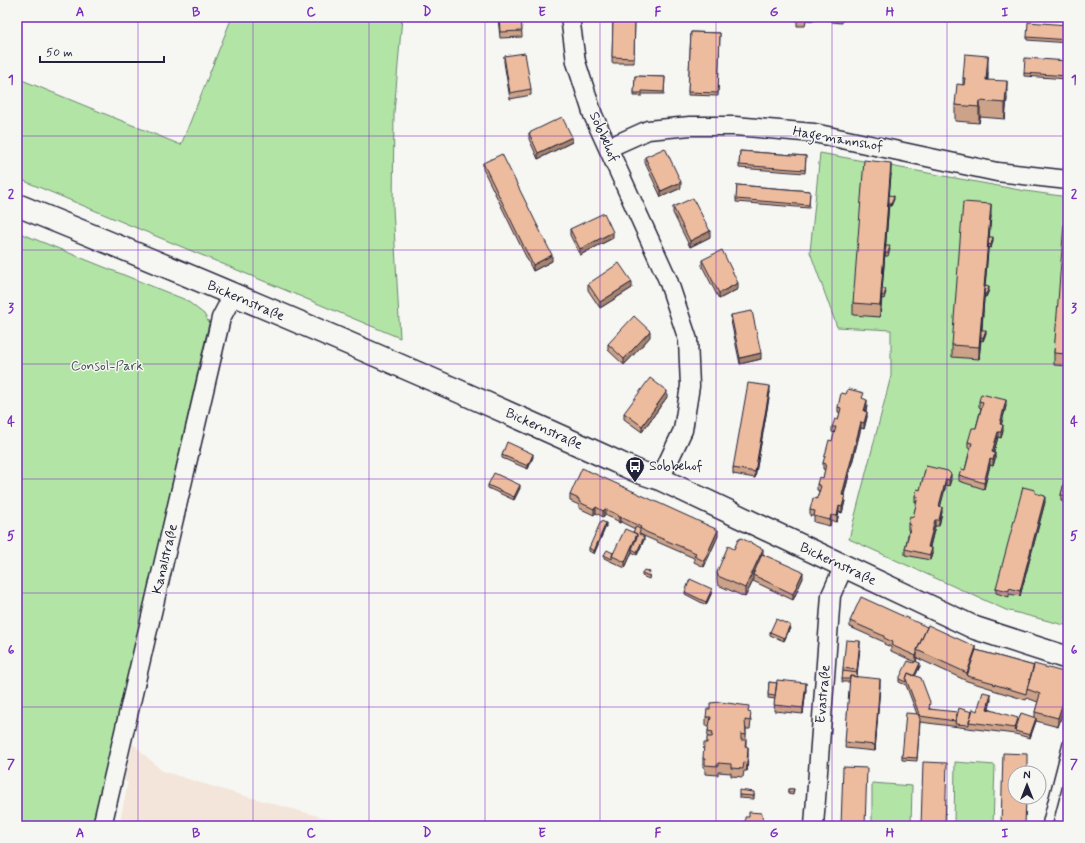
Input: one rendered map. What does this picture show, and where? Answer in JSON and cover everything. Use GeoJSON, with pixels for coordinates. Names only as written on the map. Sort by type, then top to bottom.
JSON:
{"type":"FeatureCollection","features":[{"type":"Feature","properties":{"kind":"street","name":"Sobbehof"},"geometry":{"type":"LineString","coordinates":[[570,17],[576,62],[593,115],[668,280],[688,340],[690,386],[683,430],[660,479]]}},
{"type":"Feature","properties":{"kind":"street","name":"Hagemannshof"},"geometry":{"type":"LineString","coordinates":[[608,148],[648,130],[690,126],[735,126],[814,133],[997,172],[1068,180]]}},
{"type":"Feature","properties":{"kind":"street","name":"Bickernstraße"},"geometry":{"type":"LineString","coordinates":[[17,205],[130,251],[466,394],[639,472],[660,479],[975,628],[1068,658]]}},
{"type":"Feature","properties":{"kind":"street","name":"Kanalstraße"},"geometry":{"type":"LineString","coordinates":[[102,826],[221,318],[233,295]]}},
{"type":"Feature","properties":{"kind":"street","name":"Evastraße"},"geometry":{"type":"LineString","coordinates":[[814,826],[831,595],[844,566]]}},
{"type":"Feature","properties":{"kind":"lane"},"geometry":{"type":"LineString","coordinates":[[1048,821],[1068,744]]}},
{"type":"Feature","properties":{"kind":"shaded area"},"geometry":{"type":"Polygon","coordinates":[[[133,744],[162,771],[227,791],[354,826],[119,826],[128,782],[124,781],[133,744]]]}},
{"type":"Feature","properties":{"kind":"green space"},"geometry":{"type":"Polygon","coordinates":[[[232,17],[402,17],[394,113],[393,208],[400,338],[17,178],[17,78],[181,145],[232,17]]]}},
{"type":"Feature","properties":{"kind":"green space"},"geometry":{"type":"Polygon","coordinates":[[[820,153],[1025,191],[1068,197],[1068,626],[1006,610],[849,539],[891,376],[891,330],[837,327],[810,252],[820,153]]]}},
{"type":"Feature","properties":{"kind":"green space","name":"Consol-Park"},"geometry":{"type":"Polygon","coordinates":[[[17,232],[186,300],[204,314],[209,323],[94,826],[17,826],[17,232]]]}},
{"type":"Feature","properties":{"kind":"green space"},"geometry":{"type":"Polygon","coordinates":[[[955,762],[995,765],[993,826],[954,826],[955,762]]]}},
{"type":"Feature","properties":{"kind":"green space"},"geometry":{"type":"Polygon","coordinates":[[[872,783],[912,786],[911,826],[872,826],[872,783]]]}},
{"type":"Feature","properties":{"kind":"building"},"geometry":{"type":"Polygon","coordinates":[[[499,17],[521,17],[522,31],[500,32],[499,17]]]}},
{"type":"Feature","properties":{"kind":"building"},"geometry":{"type":"Polygon","coordinates":[[[613,17],[635,17],[634,58],[612,57],[613,17]]]}},
{"type":"Feature","properties":{"kind":"building"},"geometry":{"type":"Polygon","coordinates":[[[1028,22],[1068,25],[1068,40],[1027,37],[1028,22]]]}},
{"type":"Feature","properties":{"kind":"building"},"geometry":{"type":"Polygon","coordinates":[[[691,32],[720,33],[718,93],[688,92],[691,32]]]}},
{"type":"Feature","properties":{"kind":"building"},"geometry":{"type":"Polygon","coordinates":[[[525,53],[531,89],[510,93],[504,56],[525,53]]]}},
{"type":"Feature","properties":{"kind":"building"},"geometry":{"type":"Polygon","coordinates":[[[965,54],[988,56],[986,80],[1007,81],[1005,103],[980,101],[979,107],[955,105],[957,84],[964,85],[965,78],[963,78],[965,54]]]}},
{"type":"Feature","properties":{"kind":"building"},"geometry":{"type":"Polygon","coordinates":[[[1025,58],[1068,61],[1068,76],[1024,73],[1025,58]]]}},
{"type":"Feature","properties":{"kind":"building"},"geometry":{"type":"Polygon","coordinates":[[[635,76],[665,77],[664,92],[642,91],[642,93],[634,93],[635,76]]]}},
{"type":"Feature","properties":{"kind":"building"},"geometry":{"type":"Polygon","coordinates":[[[562,117],[572,137],[538,153],[529,133],[562,117]]]}},
{"type":"Feature","properties":{"kind":"building"},"geometry":{"type":"Polygon","coordinates":[[[665,148],[681,182],[661,191],[645,157],[665,148]]]}},
{"type":"Feature","properties":{"kind":"building"},"geometry":{"type":"Polygon","coordinates":[[[740,151],[806,156],[805,170],[739,165],[740,151]]]}},
{"type":"Feature","properties":{"kind":"building"},"geometry":{"type":"Polygon","coordinates":[[[502,154],[552,255],[533,265],[483,163],[502,154]]]}},
{"type":"Feature","properties":{"kind":"building"},"geometry":{"type":"Polygon","coordinates":[[[864,160],[891,163],[880,305],[853,303],[864,160]]]}},
{"type":"Feature","properties":{"kind":"building"},"geometry":{"type":"Polygon","coordinates":[[[737,185],[810,191],[809,205],[736,199],[737,185]]]}},
{"type":"Feature","properties":{"kind":"building"},"geometry":{"type":"Polygon","coordinates":[[[889,195],[894,196],[891,203],[889,203],[889,195]]]}},
{"type":"Feature","properties":{"kind":"building"},"geometry":{"type":"Polygon","coordinates":[[[693,198],[710,231],[690,241],[673,207],[693,198]]]}},
{"type":"Feature","properties":{"kind":"building"},"geometry":{"type":"Polygon","coordinates":[[[963,202],[991,204],[979,347],[952,345],[963,202]]]}},
{"type":"Feature","properties":{"kind":"building"},"geometry":{"type":"Polygon","coordinates":[[[1065,210],[1068,210],[1068,354],[1054,353],[1065,210]]]}},
{"type":"Feature","properties":{"kind":"building"},"geometry":{"type":"Polygon","coordinates":[[[604,213],[613,232],[580,249],[570,229],[604,213]]]}},
{"type":"Feature","properties":{"kind":"building"},"geometry":{"type":"Polygon","coordinates":[[[989,237],[993,237],[991,245],[988,244],[989,237]]]}},
{"type":"Feature","properties":{"kind":"building"},"geometry":{"type":"Polygon","coordinates":[[[886,246],[890,246],[888,253],[885,253],[886,246]]]}},
{"type":"Feature","properties":{"kind":"building"},"geometry":{"type":"Polygon","coordinates":[[[722,250],[738,283],[719,293],[702,260],[722,250]]]}},
{"type":"Feature","properties":{"kind":"building"},"geometry":{"type":"Polygon","coordinates":[[[619,263],[632,282],[600,302],[588,284],[619,263]]]}},
{"type":"Feature","properties":{"kind":"building"},"geometry":{"type":"Polygon","coordinates":[[[985,286],[989,287],[986,294],[984,294],[985,286]]]}},
{"type":"Feature","properties":{"kind":"building"},"geometry":{"type":"Polygon","coordinates":[[[882,289],[886,289],[884,296],[882,296],[882,289]]]}},
{"type":"Feature","properties":{"kind":"building"},"geometry":{"type":"Polygon","coordinates":[[[752,311],[761,353],[740,358],[731,315],[752,311]]]}},
{"type":"Feature","properties":{"kind":"building"},"geometry":{"type":"Polygon","coordinates":[[[634,316],[650,331],[624,359],[608,344],[634,316]]]}},
{"type":"Feature","properties":{"kind":"building"},"geometry":{"type":"Polygon","coordinates":[[[981,330],[986,330],[983,338],[981,337],[981,330]]]}},
{"type":"Feature","properties":{"kind":"building"},"geometry":{"type":"Polygon","coordinates":[[[650,378],[667,391],[642,426],[624,413],[650,378]]]}},
{"type":"Feature","properties":{"kind":"building"},"geometry":{"type":"Polygon","coordinates":[[[748,383],[770,386],[755,472],[733,468],[748,383]]]}},
{"type":"Feature","properties":{"kind":"building"},"geometry":{"type":"Polygon","coordinates":[[[848,389],[864,393],[862,398],[867,400],[864,411],[867,412],[864,423],[861,422],[842,495],[845,496],[842,507],[839,506],[837,516],[831,515],[830,520],[814,516],[815,511],[810,510],[813,498],[817,499],[821,486],[817,484],[819,477],[823,478],[826,464],[823,463],[829,440],[832,441],[836,427],[832,427],[835,419],[838,420],[841,408],[838,407],[841,393],[846,394],[848,389]]]}},
{"type":"Feature","properties":{"kind":"building"},"geometry":{"type":"Polygon","coordinates":[[[981,394],[1006,400],[1000,424],[1003,425],[1001,432],[998,432],[992,452],[995,453],[993,460],[990,459],[984,483],[959,475],[961,469],[965,470],[972,443],[968,442],[972,428],[976,428],[983,402],[979,401],[981,394]]]}},
{"type":"Feature","properties":{"kind":"building"},"geometry":{"type":"Polygon","coordinates":[[[507,442],[533,454],[528,466],[502,455],[507,442]]]}},
{"type":"Feature","properties":{"kind":"building"},"geometry":{"type":"Polygon","coordinates":[[[926,466],[948,471],[951,474],[949,480],[946,479],[939,506],[942,507],[939,520],[935,520],[928,547],[932,548],[930,555],[905,549],[911,525],[908,524],[910,516],[913,517],[918,497],[915,496],[917,489],[920,490],[926,466]]]}},
{"type":"Feature","properties":{"kind":"building"},"geometry":{"type":"Polygon","coordinates":[[[582,468],[718,530],[704,561],[694,556],[696,553],[646,532],[640,528],[641,527],[619,517],[618,515],[605,509],[603,511],[596,507],[594,509],[579,502],[579,499],[570,495],[582,468]]]}},
{"type":"Feature","properties":{"kind":"building"},"geometry":{"type":"Polygon","coordinates":[[[1068,468],[1068,496],[1061,495],[1068,468]]]}},
{"type":"Feature","properties":{"kind":"building"},"geometry":{"type":"Polygon","coordinates":[[[494,473],[520,485],[514,497],[488,485],[494,473]]]}},
{"type":"Feature","properties":{"kind":"building"},"geometry":{"type":"Polygon","coordinates":[[[1023,487],[1035,490],[1035,493],[1045,496],[1020,591],[1009,588],[1009,591],[996,588],[1023,487]]]}},
{"type":"Feature","properties":{"kind":"building"},"geometry":{"type":"Polygon","coordinates":[[[601,521],[606,523],[594,551],[589,548],[601,521]]]}},
{"type":"Feature","properties":{"kind":"building"},"geometry":{"type":"Polygon","coordinates":[[[636,527],[640,529],[639,534],[644,537],[637,552],[632,549],[637,537],[637,534],[633,532],[636,527]]]}},
{"type":"Feature","properties":{"kind":"building"},"geometry":{"type":"Polygon","coordinates":[[[625,529],[637,534],[625,562],[612,556],[625,529]]]}},
{"type":"Feature","properties":{"kind":"building"},"geometry":{"type":"Polygon","coordinates":[[[741,538],[763,549],[745,588],[718,576],[717,572],[728,546],[734,549],[738,540],[741,538]]]}},
{"type":"Feature","properties":{"kind":"building"},"geometry":{"type":"Polygon","coordinates":[[[607,550],[613,553],[612,559],[604,555],[607,550]]]}},
{"type":"Feature","properties":{"kind":"building"},"geometry":{"type":"Polygon","coordinates":[[[762,554],[803,572],[793,594],[753,575],[762,554]]]}},
{"type":"Feature","properties":{"kind":"building"},"geometry":{"type":"Polygon","coordinates":[[[644,570],[650,572],[649,576],[642,573],[644,570]]]}},
{"type":"Feature","properties":{"kind":"building"},"geometry":{"type":"Polygon","coordinates":[[[690,579],[712,589],[706,602],[685,592],[690,579]]]}},
{"type":"Feature","properties":{"kind":"building"},"geometry":{"type":"Polygon","coordinates":[[[861,597],[927,627],[916,656],[891,645],[893,642],[884,638],[884,636],[850,621],[861,597]]]}},
{"type":"Feature","properties":{"kind":"building"},"geometry":{"type":"Polygon","coordinates":[[[776,619],[790,625],[784,638],[770,632],[776,619]]]}},
{"type":"Feature","properties":{"kind":"building"},"geometry":{"type":"Polygon","coordinates":[[[928,625],[976,647],[967,673],[917,650],[928,625]]]}},
{"type":"Feature","properties":{"kind":"building"},"geometry":{"type":"Polygon","coordinates":[[[846,640],[860,641],[857,670],[843,668],[846,640]]]}},
{"type":"Feature","properties":{"kind":"building"},"geometry":{"type":"Polygon","coordinates":[[[976,650],[1034,666],[1026,694],[967,676],[976,650]]]}},
{"type":"Feature","properties":{"kind":"building"},"geometry":{"type":"Polygon","coordinates":[[[908,661],[920,663],[914,676],[908,673],[906,682],[899,679],[908,661]]]}},
{"type":"Feature","properties":{"kind":"building"},"geometry":{"type":"Polygon","coordinates":[[[1034,664],[1068,674],[1068,687],[1058,718],[1035,712],[1040,694],[1027,689],[1034,664]]]}},
{"type":"Feature","properties":{"kind":"building"},"geometry":{"type":"Polygon","coordinates":[[[843,671],[857,673],[857,677],[850,676],[850,679],[842,679],[843,671]]]}},
{"type":"Feature","properties":{"kind":"building"},"geometry":{"type":"Polygon","coordinates":[[[908,673],[921,678],[930,702],[929,709],[957,712],[955,721],[920,716],[906,679],[908,673]]]}},
{"type":"Feature","properties":{"kind":"building"},"geometry":{"type":"Polygon","coordinates":[[[850,676],[880,679],[875,745],[845,742],[850,676]]]}},
{"type":"Feature","properties":{"kind":"building"},"geometry":{"type":"Polygon","coordinates":[[[777,680],[806,683],[803,708],[774,705],[777,680]]]}},
{"type":"Feature","properties":{"kind":"building"},"geometry":{"type":"Polygon","coordinates":[[[769,682],[777,683],[775,696],[768,695],[769,682]]]}},
{"type":"Feature","properties":{"kind":"building"},"geometry":{"type":"Polygon","coordinates":[[[983,692],[991,694],[987,709],[1018,718],[1015,728],[969,722],[973,709],[977,711],[983,692]]]}},
{"type":"Feature","properties":{"kind":"building"},"geometry":{"type":"Polygon","coordinates":[[[720,702],[749,706],[748,712],[751,713],[750,721],[745,720],[746,735],[741,734],[741,740],[746,740],[745,746],[748,747],[747,763],[744,762],[743,769],[731,768],[731,764],[718,763],[718,766],[705,765],[705,759],[703,759],[704,743],[707,743],[707,737],[712,737],[713,732],[708,731],[711,717],[706,717],[707,709],[710,709],[710,703],[720,702]]]}},
{"type":"Feature","properties":{"kind":"building"},"geometry":{"type":"Polygon","coordinates":[[[959,708],[972,712],[969,725],[955,724],[959,708]]]}},
{"type":"Feature","properties":{"kind":"building"},"geometry":{"type":"Polygon","coordinates":[[[906,713],[918,714],[920,719],[917,758],[902,757],[906,713]]]}},
{"type":"Feature","properties":{"kind":"building"},"geometry":{"type":"Polygon","coordinates":[[[1021,713],[1036,718],[1030,735],[1015,731],[1021,713]]]}},
{"type":"Feature","properties":{"kind":"building"},"geometry":{"type":"Polygon","coordinates":[[[1003,753],[1027,754],[1027,765],[1007,765],[1007,805],[1026,805],[1025,826],[1001,826],[1003,753]]]}},
{"type":"Feature","properties":{"kind":"building"},"geometry":{"type":"Polygon","coordinates":[[[923,762],[947,763],[945,826],[921,826],[923,762]]]}},
{"type":"Feature","properties":{"kind":"building"},"geometry":{"type":"Polygon","coordinates":[[[843,767],[867,768],[865,826],[841,826],[843,767]]]}},
{"type":"Feature","properties":{"kind":"building"},"geometry":{"type":"Polygon","coordinates":[[[788,789],[794,789],[793,792],[788,792],[788,789]]]}},
{"type":"Feature","properties":{"kind":"building"},"geometry":{"type":"Polygon","coordinates":[[[739,790],[754,792],[754,796],[739,795],[739,790]]]}},
{"type":"Feature","properties":{"kind":"building"},"geometry":{"type":"Polygon","coordinates":[[[749,812],[762,813],[763,826],[746,826],[745,817],[749,817],[749,812]]]}},
{"type":"Feature","properties":{"kind":"building"},"geometry":{"type":"Polygon","coordinates":[[[768,822],[791,822],[791,826],[768,826],[768,822]]]}},
{"type":"Feature","properties":{"kind":"place","name":"Sobbehof"},"geometry":{"type":"Point","coordinates":[635,483]}}]}
